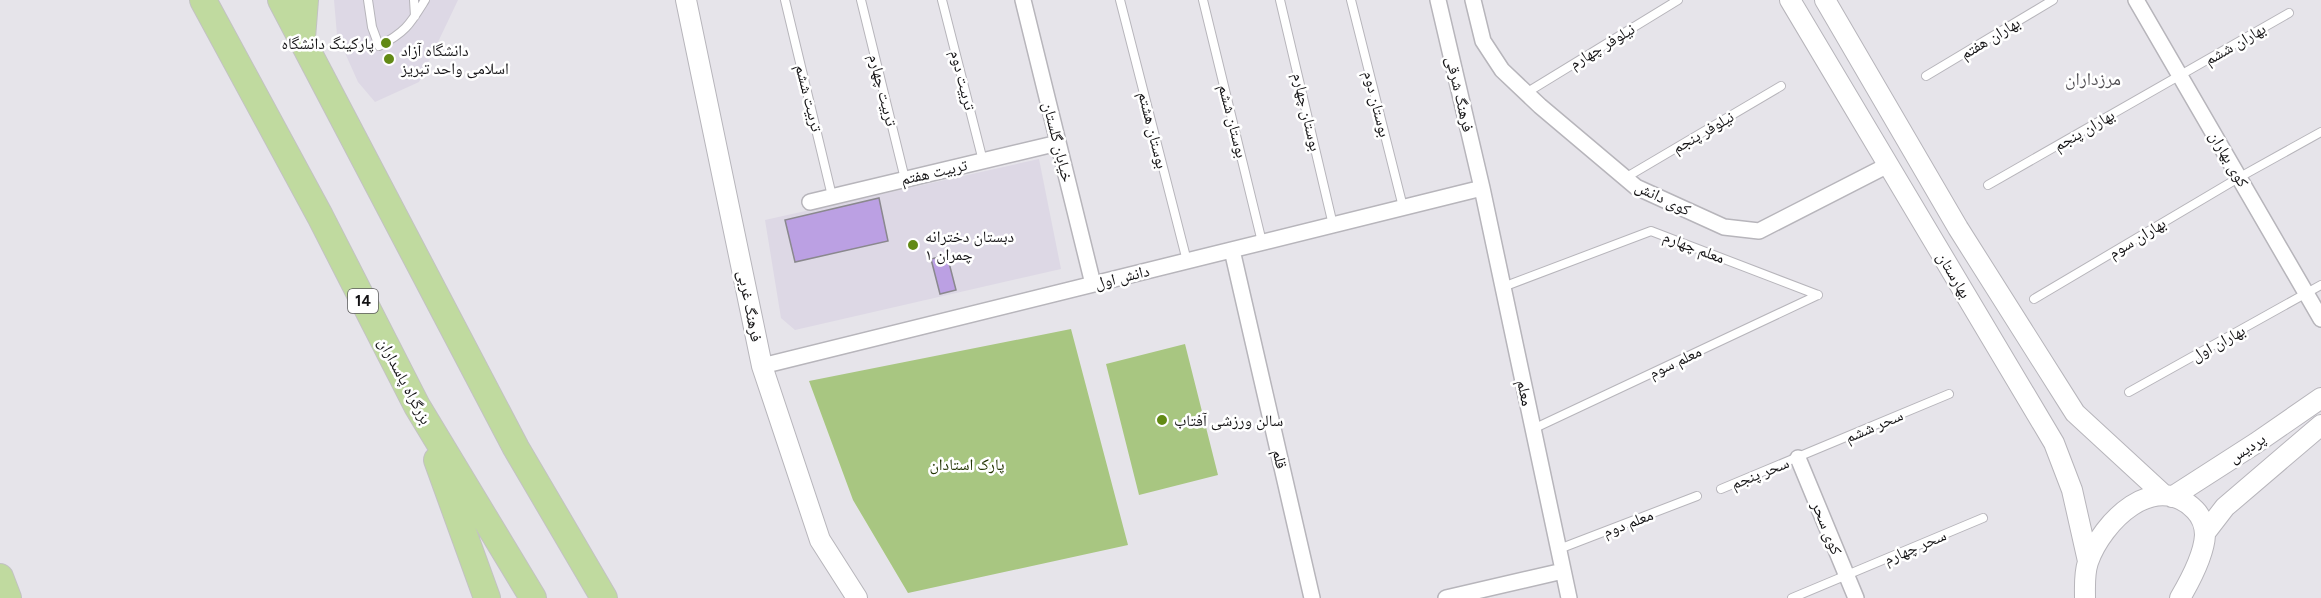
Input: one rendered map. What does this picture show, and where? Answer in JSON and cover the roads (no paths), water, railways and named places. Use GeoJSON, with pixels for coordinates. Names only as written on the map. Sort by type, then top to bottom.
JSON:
{"type":"FeatureCollection","features":[{"type":"Feature","properties":{"kind":"highway","name":"بزرگراه پاسداران"},"geometry":{"type":"LineString","coordinates":[[203,0],[320,216],[417,406],[533,598]]}},
{"type":"Feature","properties":{"kind":"highway"},"geometry":{"type":"LineString","coordinates":[[281,0],[516,448],[604,598]]}},
{"type":"Feature","properties":{"kind":"highway"},"geometry":{"type":"LineString","coordinates":[[302,38],[304,0]]}},
{"type":"Feature","properties":{"kind":"highway"},"geometry":{"type":"LineString","coordinates":[[417,406],[487,598]]}},
{"type":"Feature","properties":{"kind":"highway"},"geometry":{"type":"LineString","coordinates":[[0,578],[8,598]]}},
{"type":"Feature","properties":{"kind":"street","name":"فرهنگ غربی"},"geometry":{"type":"LineString","coordinates":[[686,0],[762,366],[820,540],[857,598]]}},
{"type":"Feature","properties":{"kind":"street","name":"خیابان گلستان"},"geometry":{"type":"LineString","coordinates":[[1023,0],[1093,284]]}},
{"type":"Feature","properties":{"kind":"street","name":"فرهنگ شرقی"},"geometry":{"type":"LineString","coordinates":[[1438,0],[1482,188]]}},
{"type":"Feature","properties":{"kind":"street","name":"کوی دانش"},"geometry":{"type":"LineString","coordinates":[[1473,0],[1483,41],[1502,70],[1526,93],[1636,187],[1724,227],[1759,231],[1888,165]]}},
{"type":"Feature","properties":{"kind":"street","name":"بهارستان"},"geometry":{"type":"LineString","coordinates":[[1790,0],[2054,443],[2072,490],[2088,561]]}},
{"type":"Feature","properties":{"kind":"street","name":"بهارستان"},"geometry":{"type":"LineString","coordinates":[[1824,0],[1958,228],[2075,413],[2168,496],[2189,504],[2200,515],[2205,533]]}},
{"type":"Feature","properties":{"kind":"street","name":"کوی بهاران"},"geometry":{"type":"LineString","coordinates":[[2136,0],[2321,319]]}},
{"type":"Feature","properties":{"kind":"street","name":"تربیت هفتم"},"geometry":{"type":"LineString","coordinates":[[810,202],[1058,143]]}},
{"type":"Feature","properties":{"kind":"street","name":"دانش اول"},"geometry":{"type":"LineString","coordinates":[[762,366],[1482,188]]}},
{"type":"Feature","properties":{"kind":"street","name":"معلم"},"geometry":{"type":"LineString","coordinates":[[1482,188],[1569,598]]}},
{"type":"Feature","properties":{"kind":"street","name":"قلم"},"geometry":{"type":"LineString","coordinates":[[1232,250],[1312,598]]}},
{"type":"Feature","properties":{"kind":"street","name":"پردیس"},"geometry":{"type":"LineString","coordinates":[[2088,561],[2100,536],[2115,517],[2141,500],[2168,496],[2256,443],[2321,398]]}},
{"type":"Feature","properties":{"kind":"street","name":"پردیس"},"geometry":{"type":"LineString","coordinates":[[2180,598],[2189,589],[2205,533],[2225,507],[2321,425]]}},
{"type":"Feature","properties":{"kind":"street","name":"کوی سحر"},"geometry":{"type":"LineString","coordinates":[[1798,458],[1856,598]]}},
{"type":"Feature","properties":{"kind":"street"},"geometry":{"type":"LineString","coordinates":[[2085,598],[2088,561]]}},
{"type":"Feature","properties":{"kind":"street"},"geometry":{"type":"LineString","coordinates":[[1446,598],[1563,571]]}},
{"type":"Feature","properties":{"kind":"lane"},"geometry":{"type":"LineString","coordinates":[[368,0],[372,27],[379,46],[395,38],[410,26],[425,0]]}},
{"type":"Feature","properties":{"kind":"lane"},"geometry":{"type":"LineString","coordinates":[[414,0],[415,16]]}},
{"type":"Feature","properties":{"kind":"lane","name":"تربیت ششم"},"geometry":{"type":"LineString","coordinates":[[785,0],[832,196]]}},
{"type":"Feature","properties":{"kind":"lane","name":"تربیت چهارم"},"geometry":{"type":"LineString","coordinates":[[861,0],[905,179]]}},
{"type":"Feature","properties":{"kind":"lane","name":"تربیت دوم"},"geometry":{"type":"LineString","coordinates":[[942,0],[983,161]]}},
{"type":"Feature","properties":{"kind":"lane","name":"بوستان هشتم"},"geometry":{"type":"LineString","coordinates":[[1120,0],[1186,261]]}},
{"type":"Feature","properties":{"kind":"lane","name":"بوستان ششم"},"geometry":{"type":"LineString","coordinates":[[1203,0],[1262,242]]}},
{"type":"Feature","properties":{"kind":"lane","name":"بوستان چهارم"},"geometry":{"type":"LineString","coordinates":[[1280,0],[1333,225]]}},
{"type":"Feature","properties":{"kind":"lane","name":"بوستان دوم"},"geometry":{"type":"LineString","coordinates":[[1351,0],[1403,207]]}},
{"type":"Feature","properties":{"kind":"lane","name":"نیلوفر چهارم"},"geometry":{"type":"LineString","coordinates":[[1526,93],[1678,0]]}},
{"type":"Feature","properties":{"kind":"lane","name":"بهاران هفتم"},"geometry":{"type":"LineString","coordinates":[[1926,76],[2053,0]]}},
{"type":"Feature","properties":{"kind":"lane","name":"بهاران ششم"},"geometry":{"type":"LineString","coordinates":[[2180,75],[2289,13]]}},
{"type":"Feature","properties":{"kind":"lane","name":"بهاران پنجم"},"geometry":{"type":"LineString","coordinates":[[1988,185],[2180,75]]}},
{"type":"Feature","properties":{"kind":"lane","name":"نیلوفر پنجم"},"geometry":{"type":"LineString","coordinates":[[1624,178],[1781,86]]}},
{"type":"Feature","properties":{"kind":"lane","name":"بهاران سوم"},"geometry":{"type":"LineString","coordinates":[[2034,299],[2240,177],[2321,132]]}},
{"type":"Feature","properties":{"kind":"lane","name":"معلم چهارم"},"geometry":{"type":"LineString","coordinates":[[1503,287],[1651,231],[1818,295]]}},
{"type":"Feature","properties":{"kind":"lane","name":"بهاران اول"},"geometry":{"type":"LineString","coordinates":[[2129,392],[2321,285]]}},
{"type":"Feature","properties":{"kind":"lane","name":"معلم سوم"},"geometry":{"type":"LineString","coordinates":[[1533,429],[1818,295]]}},
{"type":"Feature","properties":{"kind":"lane","name":"سحر ششم"},"geometry":{"type":"LineString","coordinates":[[1798,458],[1949,394]]}},
{"type":"Feature","properties":{"kind":"lane","name":"سحر پنجم"},"geometry":{"type":"LineString","coordinates":[[1721,489],[1798,458]]}},
{"type":"Feature","properties":{"kind":"lane","name":"معلم دوم"},"geometry":{"type":"LineString","coordinates":[[1558,549],[1697,496]]}},
{"type":"Feature","properties":{"kind":"lane","name":"سحر چهارم"},"geometry":{"type":"LineString","coordinates":[[1792,598],[1983,518]]}},
{"type":"Feature","properties":{"kind":"place","name":"پارکینگ دانشگاه"},"geometry":{"type":"Point","coordinates":[386,43]}},
{"type":"Feature","properties":{"kind":"place","name":"دانشگاه آزاد اسلامی واحد تبریز"},"geometry":{"type":"Point","coordinates":[389,59]}},
{"type":"Feature","properties":{"kind":"place","name":"دبستان دخترانه چمران ۱"},"geometry":{"type":"Point","coordinates":[913,245]}},
{"type":"Feature","properties":{"kind":"place","name":"سالن ورزشی آفتاب"},"geometry":{"type":"Point","coordinates":[1162,420]}},
{"type":"Feature","properties":{"kind":"district","name":"مرزداران"},"geometry":{"type":"Point","coordinates":[2093,79]}},
{"type":"Feature","properties":{"kind":"park label","name":"پارک استادان"},"geometry":{"type":"Point","coordinates":[967,464]}}]}
